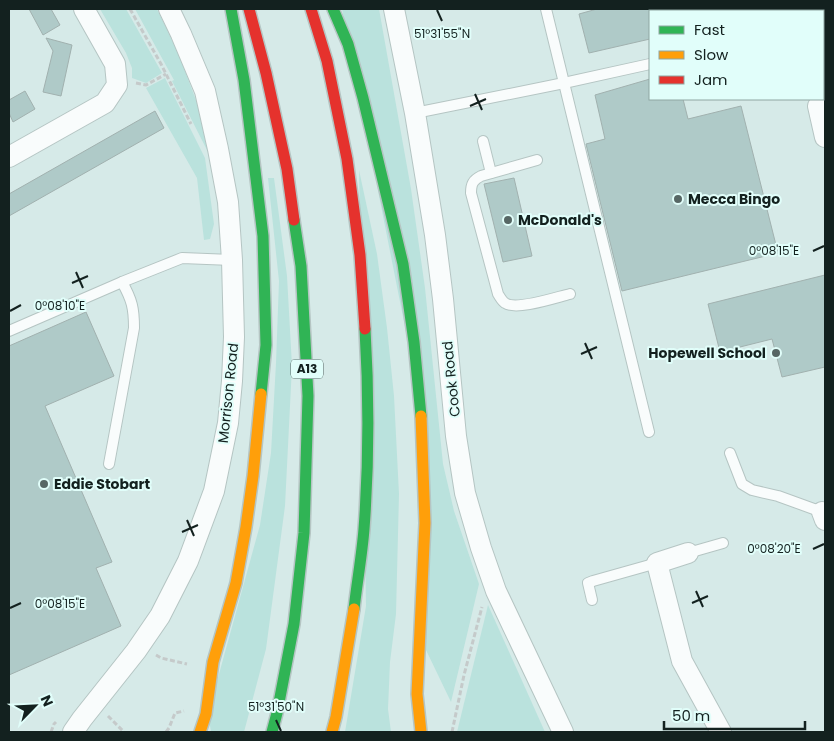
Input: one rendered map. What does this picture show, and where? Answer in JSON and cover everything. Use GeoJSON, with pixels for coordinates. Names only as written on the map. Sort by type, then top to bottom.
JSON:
{"type":"FeatureCollection","features":[{"type":"Feature","properties":{"kind":"highway"},"geometry":{"type":"LineString","coordinates":[[200,732],[206,714],[213,662],[236,582],[246,527],[266,345],[263,236],[244,80],[231,9]]}},
{"type":"Feature","properties":{"kind":"highway","name":"A13"},"geometry":{"type":"LineString","coordinates":[[249,9],[266,73],[287,169],[300,266],[308,396],[304,533],[294,624],[272,732]]}},
{"type":"Feature","properties":{"kind":"highway"},"geometry":{"type":"LineString","coordinates":[[311,9],[327,61],[347,159],[360,255],[368,382],[368,456],[364,530],[352,626],[332,732]]}},
{"type":"Feature","properties":{"kind":"highway"},"geometry":{"type":"LineString","coordinates":[[333,9],[348,44],[363,98],[403,264],[414,342],[421,418],[425,523],[417,694],[421,732]]}},
{"type":"Feature","properties":{"kind":"street"},"geometry":{"type":"LineString","coordinates":[[9,157],[105,103],[117,85],[115,64],[84,9]]}},
{"type":"Feature","properties":{"kind":"street","name":"Morrison Road"},"geometry":{"type":"LineString","coordinates":[[79,728],[160,616],[188,561],[214,490],[228,423],[234,337],[228,202],[205,91],[169,9]]}},
{"type":"Feature","properties":{"kind":"street","name":"Cook Road"},"geometry":{"type":"LineString","coordinates":[[394,9],[415,113],[435,235],[456,436],[465,493],[496,591],[563,732]]}},
{"type":"Feature","properties":{"kind":"street"},"geometry":{"type":"LineString","coordinates":[[817,104],[825,137]]}},
{"type":"Feature","properties":{"kind":"street"},"geometry":{"type":"LineString","coordinates":[[688,553],[657,563],[682,661],[721,732]]}},
{"type":"Feature","properties":{"kind":"lane"},"geometry":{"type":"LineString","coordinates":[[546,9],[648,432]]}},
{"type":"Feature","properties":{"kind":"lane"},"geometry":{"type":"LineString","coordinates":[[415,113],[649,64]]}},
{"type":"Feature","properties":{"kind":"lane"},"geometry":{"type":"LineString","coordinates":[[483,141],[491,173]]}},
{"type":"Feature","properties":{"kind":"lane"},"geometry":{"type":"LineString","coordinates":[[538,160],[481,176],[475,179],[471,186],[471,193],[498,294],[504,303],[511,306],[523,306],[570,294]]}},
{"type":"Feature","properties":{"kind":"lane"},"geometry":{"type":"LineString","coordinates":[[9,331],[182,258],[232,260]]}},
{"type":"Feature","properties":{"kind":"lane"},"geometry":{"type":"LineString","coordinates":[[109,464],[134,328],[134,310],[122,282]]}},
{"type":"Feature","properties":{"kind":"lane"},"geometry":{"type":"LineString","coordinates":[[730,453],[742,484],[752,490],[778,496],[823,516]]}},
{"type":"Feature","properties":{"kind":"lane"},"geometry":{"type":"LineString","coordinates":[[688,553],[723,544]]}},
{"type":"Feature","properties":{"kind":"lane"},"geometry":{"type":"LineString","coordinates":[[592,600],[588,583],[657,563]]}},
{"type":"Feature","properties":{"kind":"path"},"geometry":{"type":"LineString","coordinates":[[130,9],[191,124]]}},
{"type":"Feature","properties":{"kind":"path"},"geometry":{"type":"LineString","coordinates":[[146,85],[166,74]]}},
{"type":"Feature","properties":{"kind":"path"},"geometry":{"type":"LineString","coordinates":[[452,732],[464,674],[483,604]]}},
{"type":"Feature","properties":{"kind":"path"},"geometry":{"type":"LineString","coordinates":[[151,652],[161,658],[187,664]]}},
{"type":"Feature","properties":{"kind":"path"},"geometry":{"type":"LineString","coordinates":[[166,732],[175,713],[192,709]]}},
{"type":"Feature","properties":{"kind":"path"},"geometry":{"type":"LineString","coordinates":[[105,714],[124,732]]}},
{"type":"Feature","properties":{"kind":"green space"},"geometry":{"type":"Polygon","coordinates":[[[100,9],[126,9],[162,73],[146,83],[132,78],[132,68],[126,53],[100,9]]]}},
{"type":"Feature","properties":{"kind":"green space"},"geometry":{"type":"Polygon","coordinates":[[[135,9],[157,9],[179,55],[197,103],[209,154],[172,81],[174,80],[135,9]]]}},
{"type":"Feature","properties":{"kind":"green space"},"geometry":{"type":"Polygon","coordinates":[[[342,9],[379,9],[411,189],[425,288],[443,464],[454,511],[479,584],[451,702],[426,650],[425,428],[342,9]]]}},
{"type":"Feature","properties":{"kind":"green space"},"geometry":{"type":"Polygon","coordinates":[[[165,78],[205,158],[214,224],[210,239],[204,240],[197,178],[146,88],[165,78]]]}},
{"type":"Feature","properties":{"kind":"green space"},"geometry":{"type":"Polygon","coordinates":[[[359,170],[377,254],[394,396],[399,494],[396,614],[390,662],[388,709],[391,732],[345,732],[366,606],[359,170]]]}},
{"type":"Feature","properties":{"kind":"green space"},"geometry":{"type":"Polygon","coordinates":[[[268,178],[274,178],[287,276],[292,366],[285,506],[266,649],[244,732],[211,732],[208,714],[260,525],[271,453],[279,281],[268,178]]]}},
{"type":"Feature","properties":{"kind":"green space"},"geometry":{"type":"Polygon","coordinates":[[[488,605],[545,732],[457,732],[488,605]]]}},
{"type":"Feature","properties":{"kind":"building"},"geometry":{"type":"Polygon","coordinates":[[[29,9],[51,9],[60,25],[43,35],[29,9]]]}},
{"type":"Feature","properties":{"kind":"building"},"geometry":{"type":"Polygon","coordinates":[[[597,9],[650,9],[649,39],[589,53],[579,14],[597,9]]]}},
{"type":"Feature","properties":{"kind":"building"},"geometry":{"type":"Polygon","coordinates":[[[46,38],[72,45],[61,96],[43,92],[53,51],[46,38]]]}},
{"type":"Feature","properties":{"kind":"building","name":"Mecca Bingo"},"geometry":{"type":"Polygon","coordinates":[[[649,79],[649,100],[683,100],[688,119],[741,106],[778,253],[622,291],[586,144],[605,139],[595,95],[649,79]]]}},
{"type":"Feature","properties":{"kind":"building"},"geometry":{"type":"Polygon","coordinates":[[[25,91],[35,109],[13,122],[9,113],[9,100],[25,91]]]}},
{"type":"Feature","properties":{"kind":"building"},"geometry":{"type":"Polygon","coordinates":[[[155,111],[164,128],[9,216],[9,194],[155,111]]]}},
{"type":"Feature","properties":{"kind":"building","name":"McDonald's"},"geometry":{"type":"Polygon","coordinates":[[[514,178],[532,256],[503,262],[484,184],[514,178]]]}},
{"type":"Feature","properties":{"kind":"building"},"geometry":{"type":"Polygon","coordinates":[[[825,275],[825,367],[782,377],[772,339],[720,352],[708,304],[825,275]]]}},
{"type":"Feature","properties":{"kind":"building","name":"Eddie Stobart"},"geometry":{"type":"Polygon","coordinates":[[[86,312],[114,376],[45,406],[112,562],[96,568],[121,626],[9,675],[9,346],[86,312]]]}},
{"type":"Feature","properties":{"kind":"traffic: fast"},"geometry":{"type":"LineString","coordinates":[[231,9],[244,80],[263,236],[266,345],[261,394]]}},
{"type":"Feature","properties":{"kind":"traffic: fast"},"geometry":{"type":"LineString","coordinates":[[333,9],[348,44],[363,98],[403,264],[414,342],[421,416]]}},
{"type":"Feature","properties":{"kind":"traffic: fast"},"geometry":{"type":"LineString","coordinates":[[272,732],[294,624],[304,533],[308,396],[301,266],[294,220]]}},
{"type":"Feature","properties":{"kind":"traffic: fast"},"geometry":{"type":"LineString","coordinates":[[354,609],[363,539],[368,454],[365,329]]}},
{"type":"Feature","properties":{"kind":"traffic: slow"},"geometry":{"type":"LineString","coordinates":[[200,732],[206,714],[213,662],[236,583],[253,476],[261,394]]}},
{"type":"Feature","properties":{"kind":"traffic: slow"},"geometry":{"type":"LineString","coordinates":[[421,416],[425,523],[417,694],[421,732]]}},
{"type":"Feature","properties":{"kind":"traffic: slow"},"geometry":{"type":"LineString","coordinates":[[332,732],[354,609]]}},
{"type":"Feature","properties":{"kind":"traffic: jam"},"geometry":{"type":"LineString","coordinates":[[249,9],[266,73],[287,169],[294,220]]}},
{"type":"Feature","properties":{"kind":"traffic: jam"},"geometry":{"type":"LineString","coordinates":[[311,9],[327,61],[347,159],[360,255],[365,329]]}},
{"type":"Feature","properties":{"kind":"place","name":"Mecca Bingo"},"geometry":{"type":"Point","coordinates":[678,199]}},
{"type":"Feature","properties":{"kind":"place","name":"McDonald's"},"geometry":{"type":"Point","coordinates":[508,220]}},
{"type":"Feature","properties":{"kind":"place","name":"Hopewell School"},"geometry":{"type":"Point","coordinates":[776,353]}},
{"type":"Feature","properties":{"kind":"place","name":"Eddie Stobart"},"geometry":{"type":"Point","coordinates":[44,484]}}]}
